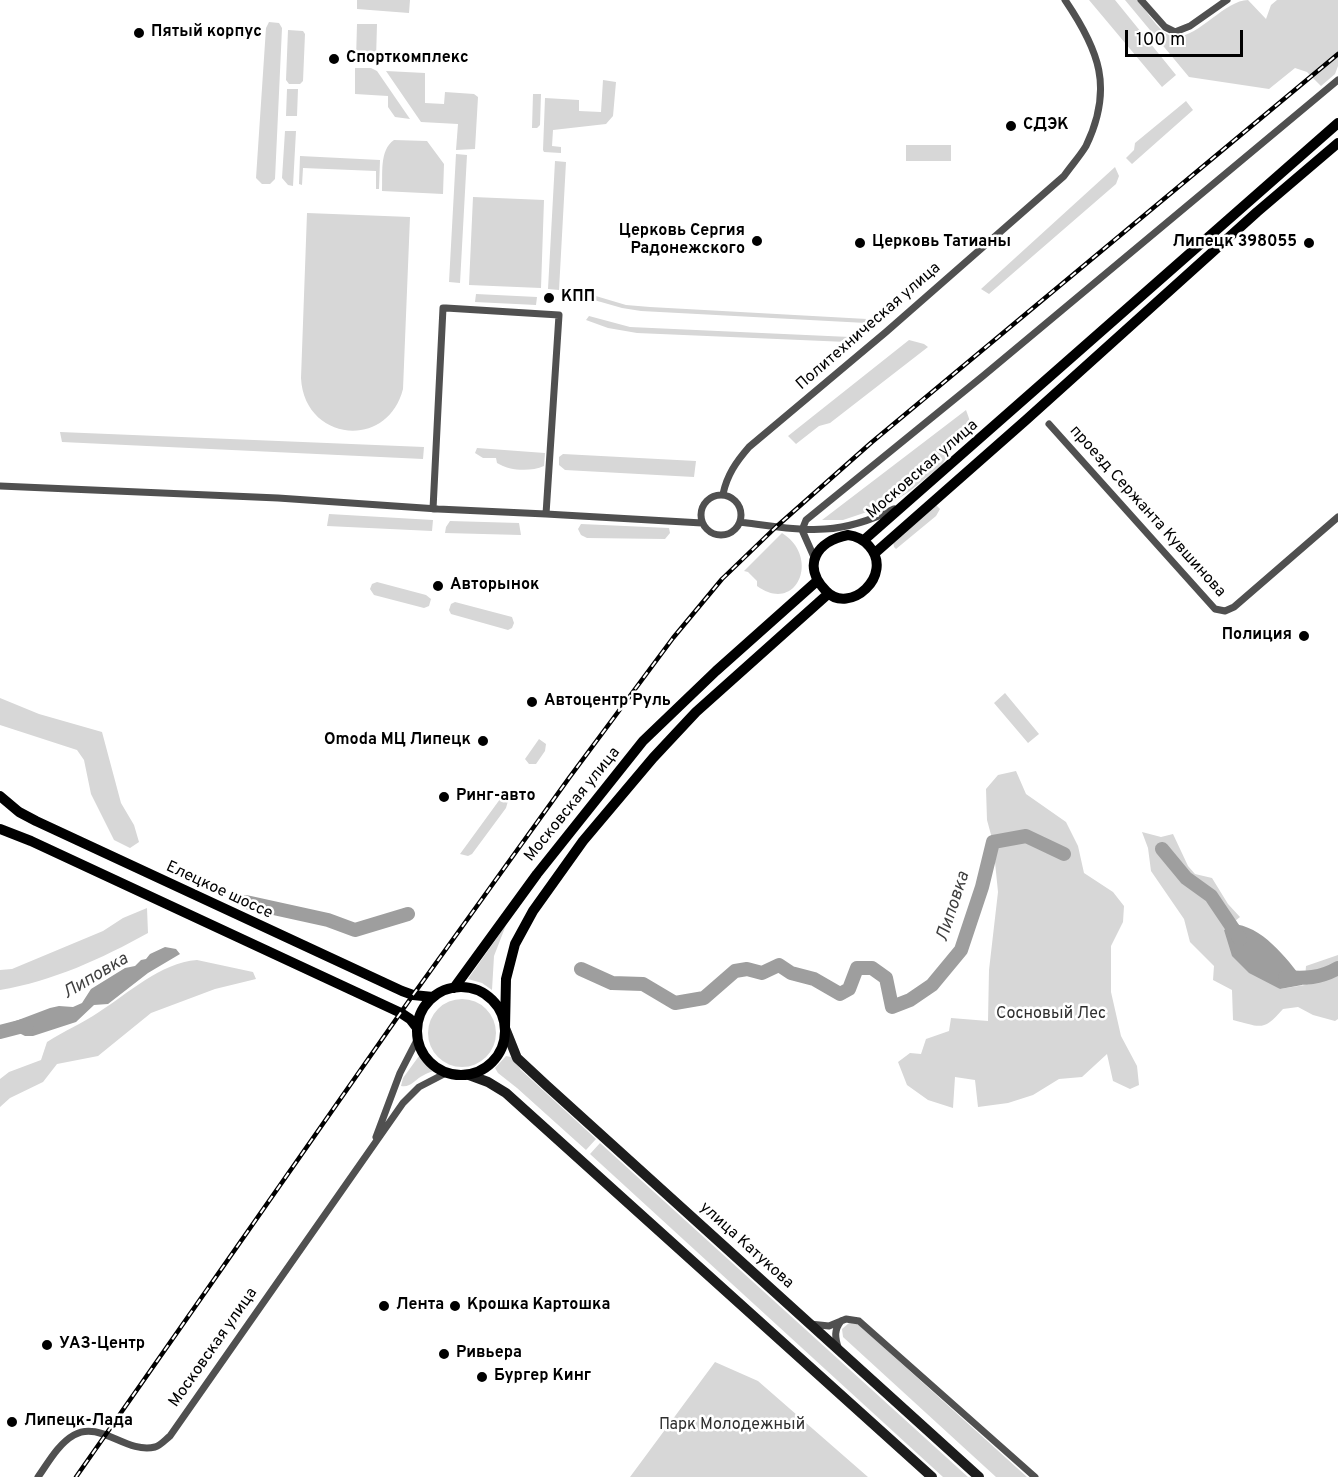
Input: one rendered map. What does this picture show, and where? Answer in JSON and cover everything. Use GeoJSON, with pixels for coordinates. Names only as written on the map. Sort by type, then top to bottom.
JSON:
{"type":"FeatureCollection","features":[{"type":"Feature","properties":{"kind":"main road","name":"Московская улица"},"geometry":{"type":"LineString","coordinates":[[848,535],[864,540],[1338,123]]}},
{"type":"Feature","properties":{"kind":"main road","name":"Московская улица"},"geometry":{"type":"LineString","coordinates":[[875,553],[1257,212],[1338,143]]}},
{"type":"Feature","properties":{"kind":"main road"},"geometry":{"type":"LineString","coordinates":[[848,535],[822,546],[814,557],[813,571],[817,581],[828,594],[845,598],[866,590],[876,572],[875,553],[864,540]]}},
{"type":"Feature","properties":{"kind":"main road","name":"Московская улица"},"geometry":{"type":"LineString","coordinates":[[454,988],[537,874],[643,741],[716,671],[817,581]]}},
{"type":"Feature","properties":{"kind":"main road","name":"Московская улица"},"geometry":{"type":"LineString","coordinates":[[505,1028],[506,979],[515,944],[533,911],[583,841],[653,758],[696,712],[828,594]]}},
{"type":"Feature","properties":{"kind":"main road","name":"Елецкое шоссе"},"geometry":{"type":"LineString","coordinates":[[0,796],[19,812],[36,822],[329,958],[409,993],[433,997]]}},
{"type":"Feature","properties":{"kind":"main road","name":"Елецкое шоссе"},"geometry":{"type":"LineString","coordinates":[[0,829],[42,845],[401,1013],[417,1028]]}},
{"type":"Feature","properties":{"kind":"main road"},"geometry":{"type":"LineString","coordinates":[[469,1075],[487,1067],[495,1059],[502,1049],[505,1028],[497,1005],[488,996],[466,988],[454,988],[433,997],[422,1011],[417,1028],[417,1040],[430,1063],[447,1073],[469,1075],[488,1082],[506,1093],[932,1477]]}},
{"type":"Feature","properties":{"kind":"main road","name":"улица Катукова"},"geometry":{"type":"LineString","coordinates":[[505,1028],[517,1058],[524,1065],[979,1477]]}},
{"type":"Feature","properties":{"kind":"street","name":"Политехническая улица"},"geometry":{"type":"LineString","coordinates":[[723,494],[726,481],[736,462],[749,447],[886,332],[1064,176],[1085,147],[1097,116],[1102,86],[1096,56],[1079,21],[1065,0]]}},
{"type":"Feature","properties":{"kind":"street"},"geometry":{"type":"LineString","coordinates":[[1142,0],[1165,27],[1175,32],[1190,26],[1227,0]]}},
{"type":"Feature","properties":{"kind":"street"},"geometry":{"type":"LineString","coordinates":[[814,557],[802,530],[806,520],[1338,80]]}},
{"type":"Feature","properties":{"kind":"street"},"geometry":{"type":"LineString","coordinates":[[433,509],[443,308],[559,315],[546,514]]}},
{"type":"Feature","properties":{"kind":"street","name":"проезд Сержанта Кувшинова"},"geometry":{"type":"LineString","coordinates":[[1048,424],[1215,609],[1224,611],[1234,607],[1338,517]]}},
{"type":"Feature","properties":{"kind":"street"},"geometry":{"type":"LineString","coordinates":[[0,486],[278,498],[702,524]]}},
{"type":"Feature","properties":{"kind":"street"},"geometry":{"type":"LineString","coordinates":[[723,494],[731,497],[737,501],[741,515],[740,522],[731,532],[718,535],[706,529],[702,524],[701,509],[704,502],[710,497],[723,494]]}},
{"type":"Feature","properties":{"kind":"street"},"geometry":{"type":"LineString","coordinates":[[740,522],[802,530],[831,530],[874,518],[910,501]]}},
{"type":"Feature","properties":{"kind":"street"},"geometry":{"type":"LineString","coordinates":[[831,530],[848,535]]}},
{"type":"Feature","properties":{"kind":"street","name":"Московская улица"},"geometry":{"type":"LineString","coordinates":[[373,1145],[400,1073],[417,1040]]}},
{"type":"Feature","properties":{"kind":"street","name":"Московская улица"},"geometry":{"type":"LineString","coordinates":[[38,1477],[60,1447],[72,1436],[84,1431],[100,1433],[138,1448],[156,1447],[170,1436],[403,1103],[419,1087],[447,1073]]}},
{"type":"Feature","properties":{"kind":"street"},"geometry":{"type":"LineString","coordinates":[[838,1350],[836,1328],[846,1319]]}},
{"type":"Feature","properties":{"kind":"street"},"geometry":{"type":"LineString","coordinates":[[810,1324],[829,1326],[846,1319],[859,1321],[1035,1477]]}},
{"type":"Feature","properties":{"kind":"green space"},"geometry":{"type":"Polygon","coordinates":[[[357,0],[410,0],[409,13],[357,9],[357,0]]]}},
{"type":"Feature","properties":{"kind":"green space"},"geometry":{"type":"Polygon","coordinates":[[[1089,0],[1115,0],[1176,75],[1162,87],[1089,0]]]}},
{"type":"Feature","properties":{"kind":"green space"},"geometry":{"type":"Polygon","coordinates":[[[1125,0],[1138,0],[1160,28],[1169,35],[1178,37],[1198,29],[1238,2],[1248,0],[1266,19],[1271,5],[1277,0],[1338,0],[1338,66],[1335,74],[1321,86],[1307,72],[1295,68],[1269,89],[1189,77],[1125,0]]]}},
{"type":"Feature","properties":{"kind":"green space"},"geometry":{"type":"Polygon","coordinates":[[[269,22],[279,23],[282,28],[275,179],[270,184],[262,184],[256,178],[266,28],[269,22]]]}},
{"type":"Feature","properties":{"kind":"green space"},"geometry":{"type":"Polygon","coordinates":[[[357,24],[377,24],[376,60],[356,60],[357,24]]]}},
{"type":"Feature","properties":{"kind":"green space"},"geometry":{"type":"Polygon","coordinates":[[[288,30],[303,31],[305,34],[303,81],[300,84],[289,84],[286,80],[288,30]]]}},
{"type":"Feature","properties":{"kind":"green space"},"geometry":{"type":"Polygon","coordinates":[[[355,68],[371,68],[377,71],[410,119],[395,117],[388,107],[388,96],[355,94],[355,68]]]}},
{"type":"Feature","properties":{"kind":"green space"},"geometry":{"type":"Polygon","coordinates":[[[386,71],[425,73],[425,103],[444,104],[445,92],[474,94],[478,97],[475,149],[456,150],[458,124],[421,122],[386,71]]]}},
{"type":"Feature","properties":{"kind":"green space"},"geometry":{"type":"Polygon","coordinates":[[[603,80],[616,82],[613,116],[606,124],[553,130],[552,146],[561,147],[561,153],[544,152],[545,98],[579,100],[579,111],[601,112],[603,80]]]}},
{"type":"Feature","properties":{"kind":"green space"},"geometry":{"type":"Polygon","coordinates":[[[287,89],[298,89],[297,116],[286,116],[287,89]]]}},
{"type":"Feature","properties":{"kind":"green space"},"geometry":{"type":"Polygon","coordinates":[[[533,94],[541,94],[540,125],[537,128],[532,128],[533,94]]]}},
{"type":"Feature","properties":{"kind":"green space"},"geometry":{"type":"Polygon","coordinates":[[[1186,101],[1193,110],[1132,164],[1126,158],[1134,150],[1135,143],[1186,101]]]}},
{"type":"Feature","properties":{"kind":"green space"},"geometry":{"type":"Polygon","coordinates":[[[285,131],[296,131],[293,186],[288,185],[282,178],[285,131]]]}},
{"type":"Feature","properties":{"kind":"green space"},"geometry":{"type":"Polygon","coordinates":[[[394,140],[427,141],[444,164],[443,194],[382,191],[384,156],[389,144],[394,140]]]}},
{"type":"Feature","properties":{"kind":"green space"},"geometry":{"type":"Polygon","coordinates":[[[906,145],[951,145],[951,161],[906,161],[906,145]]]}},
{"type":"Feature","properties":{"kind":"green space"},"geometry":{"type":"Polygon","coordinates":[[[456,154],[467,155],[460,283],[449,282],[456,154]]]}},
{"type":"Feature","properties":{"kind":"green space"},"geometry":{"type":"Polygon","coordinates":[[[300,156],[380,160],[379,189],[376,189],[376,171],[303,168],[302,185],[299,184],[300,156]]]}},
{"type":"Feature","properties":{"kind":"green space"},"geometry":{"type":"Polygon","coordinates":[[[555,161],[566,162],[559,290],[548,289],[555,161]]]}},
{"type":"Feature","properties":{"kind":"green space"},"geometry":{"type":"Polygon","coordinates":[[[1115,167],[1119,176],[1116,184],[989,294],[981,289],[1115,167]]]}},
{"type":"Feature","properties":{"kind":"green space"},"geometry":{"type":"Polygon","coordinates":[[[473,197],[544,200],[541,288],[469,285],[473,197]]]}},
{"type":"Feature","properties":{"kind":"green space"},"geometry":{"type":"Polygon","coordinates":[[[307,213],[410,217],[403,389],[394,409],[381,422],[364,429],[347,430],[330,426],[316,415],[306,399],[301,378],[307,213]]]}},
{"type":"Feature","properties":{"kind":"green space"},"geometry":{"type":"Polygon","coordinates":[[[476,294],[537,297],[536,305],[475,302],[476,294]]]}},
{"type":"Feature","properties":{"kind":"green space"},"geometry":{"type":"Polygon","coordinates":[[[589,294],[626,305],[867,319],[866,323],[641,311],[587,298],[589,294]]]}},
{"type":"Feature","properties":{"kind":"green space"},"geometry":{"type":"Polygon","coordinates":[[[589,316],[630,327],[850,337],[847,342],[637,333],[608,328],[586,320],[589,316]]]}},
{"type":"Feature","properties":{"kind":"green space"},"geometry":{"type":"Polygon","coordinates":[[[909,340],[928,347],[830,423],[819,426],[796,444],[788,436],[909,340]]]}},
{"type":"Feature","properties":{"kind":"green space"},"geometry":{"type":"Polygon","coordinates":[[[966,410],[971,424],[969,433],[952,448],[942,465],[910,491],[888,505],[843,520],[822,520],[966,410]]]}},
{"type":"Feature","properties":{"kind":"green space"},"geometry":{"type":"Polygon","coordinates":[[[60,432],[424,447],[423,459],[62,442],[60,432]]]}},
{"type":"Feature","properties":{"kind":"green space"},"geometry":{"type":"Polygon","coordinates":[[[477,448],[545,453],[544,466],[526,470],[508,468],[497,463],[496,458],[483,458],[475,453],[477,448]]]}},
{"type":"Feature","properties":{"kind":"green space"},"geometry":{"type":"Polygon","coordinates":[[[563,454],[696,461],[694,477],[565,470],[559,465],[559,457],[563,454]]]}},
{"type":"Feature","properties":{"kind":"green space"},"geometry":{"type":"Polygon","coordinates":[[[936,505],[940,509],[936,516],[896,549],[893,541],[936,505]]]}},
{"type":"Feature","properties":{"kind":"green space"},"geometry":{"type":"Polygon","coordinates":[[[329,514],[433,520],[432,531],[327,526],[329,514]]]}},
{"type":"Feature","properties":{"kind":"green space"},"geometry":{"type":"Polygon","coordinates":[[[450,521],[519,523],[521,535],[445,533],[450,521]]]}},
{"type":"Feature","properties":{"kind":"green space"},"geometry":{"type":"Polygon","coordinates":[[[581,524],[669,528],[670,533],[665,539],[587,538],[581,535],[578,529],[581,524]]]}},
{"type":"Feature","properties":{"kind":"green space"},"geometry":{"type":"Polygon","coordinates":[[[782,533],[794,543],[800,555],[802,568],[793,588],[783,593],[771,593],[757,586],[757,581],[744,571],[782,533]]]}},
{"type":"Feature","properties":{"kind":"green space"},"geometry":{"type":"Polygon","coordinates":[[[377,582],[426,595],[431,599],[429,606],[424,608],[374,595],[370,589],[372,584],[377,582]]]}},
{"type":"Feature","properties":{"kind":"green space"},"geometry":{"type":"Polygon","coordinates":[[[455,602],[512,617],[514,623],[512,628],[508,630],[451,614],[449,610],[451,604],[455,602]]]}},
{"type":"Feature","properties":{"kind":"green space"},"geometry":{"type":"Polygon","coordinates":[[[1005,693],[1039,734],[1028,743],[994,703],[1005,693]]]}},
{"type":"Feature","properties":{"kind":"green space"},"geometry":{"type":"Polygon","coordinates":[[[0,698],[39,714],[102,732],[121,803],[134,825],[139,842],[130,848],[114,840],[91,794],[84,760],[77,750],[0,725],[0,698]]]}},
{"type":"Feature","properties":{"kind":"green space"},"geometry":{"type":"Polygon","coordinates":[[[539,739],[546,744],[545,751],[536,764],[529,764],[525,759],[539,739]]]}},
{"type":"Feature","properties":{"kind":"green space","name":"Сосновый Лес"},"geometry":{"type":"Polygon","coordinates":[[[1016,771],[1026,794],[1066,822],[1078,846],[1084,873],[1113,892],[1124,906],[1123,922],[1111,946],[1111,992],[1121,1036],[1137,1066],[1139,1085],[1130,1089],[1113,1081],[1107,1054],[1082,1077],[1059,1079],[1033,1095],[1008,1103],[978,1107],[975,1080],[955,1077],[953,1108],[928,1100],[907,1085],[898,1062],[910,1053],[921,1054],[926,1039],[949,1031],[951,1018],[988,1021],[989,970],[998,892],[993,842],[987,820],[986,789],[998,775],[1016,771]]]}},
{"type":"Feature","properties":{"kind":"green space"},"geometry":{"type":"Polygon","coordinates":[[[503,795],[508,801],[506,808],[472,854],[468,856],[460,854],[503,795]]]}},
{"type":"Feature","properties":{"kind":"green space"},"geometry":{"type":"Polygon","coordinates":[[[1142,832],[1161,837],[1173,834],[1188,866],[1195,874],[1212,878],[1228,904],[1240,917],[1224,930],[1280,989],[1311,984],[1305,979],[1306,966],[1338,955],[1338,1019],[1335,1021],[1313,1015],[1298,1007],[1283,1009],[1271,1021],[1261,1026],[1233,1020],[1232,990],[1213,980],[1214,966],[1190,942],[1184,919],[1151,871],[1148,848],[1142,832]]]}},
{"type":"Feature","properties":{"kind":"green space"},"geometry":{"type":"Polygon","coordinates":[[[147,908],[148,933],[112,952],[58,975],[0,990],[0,970],[12,969],[103,931],[123,918],[147,908]]]}},
{"type":"Feature","properties":{"kind":"green space"},"geometry":{"type":"Polygon","coordinates":[[[506,925],[494,956],[492,990],[482,983],[468,979],[506,925]]]}},
{"type":"Feature","properties":{"kind":"green space"},"geometry":{"type":"Polygon","coordinates":[[[197,960],[253,972],[256,979],[215,989],[151,1013],[98,1056],[57,1064],[43,1082],[10,1098],[0,1107],[0,1079],[9,1072],[41,1060],[47,1042],[93,1016],[145,980],[183,962],[197,960]]]}},
{"type":"Feature","properties":{"kind":"green space"},"geometry":{"type":"Polygon","coordinates":[[[469,999],[481,1005],[490,1014],[496,1026],[494,1046],[486,1057],[469,1067],[455,1067],[438,1057],[430,1046],[428,1026],[438,1009],[449,1001],[469,999]]]}},
{"type":"Feature","properties":{"kind":"green space"},"geometry":{"type":"Polygon","coordinates":[[[419,1056],[434,1071],[410,1084],[401,1086],[403,1078],[419,1056]]]}},
{"type":"Feature","properties":{"kind":"green space"},"geometry":{"type":"Polygon","coordinates":[[[506,1056],[511,1057],[521,1070],[596,1139],[586,1150],[498,1073],[495,1068],[506,1056]]]}},
{"type":"Feature","properties":{"kind":"green space"},"geometry":{"type":"Polygon","coordinates":[[[600,1143],[968,1477],[943,1477],[590,1154],[600,1143]]]}},
{"type":"Feature","properties":{"kind":"green space"},"geometry":{"type":"Polygon","coordinates":[[[854,1322],[1027,1477],[996,1477],[843,1337],[842,1329],[854,1322]]]}},
{"type":"Feature","properties":{"kind":"green space","name":"Парк Молодежный"},"geometry":{"type":"Polygon","coordinates":[[[715,1362],[758,1381],[868,1477],[630,1477],[715,1362]]]}},
{"type":"Feature","properties":{"kind":"shaded area"},"geometry":{"type":"Polygon","coordinates":[[[1232,924],[1243,926],[1263,936],[1289,962],[1303,980],[1302,985],[1280,989],[1249,973],[1232,956],[1224,930],[1232,924]]]}},
{"type":"Feature","properties":{"kind":"shaded area"},"geometry":{"type":"Polygon","coordinates":[[[165,947],[176,949],[180,954],[148,973],[108,1004],[94,1005],[76,1022],[33,1036],[25,1036],[11,1029],[13,1022],[50,1008],[73,1007],[82,1003],[91,989],[165,947]]]}},
{"type":"Feature","properties":{"kind":"waterway","name":"Липовка"},"geometry":{"type":"LineString","coordinates":[[581,969],[612,983],[643,984],[675,1003],[704,998],[735,971],[747,969],[762,973],[779,965],[791,973],[814,979],[840,994],[849,989],[857,968],[872,968],[886,978],[892,1007],[910,1000],[932,985],[961,950],[982,887],[993,842],[1026,836],[1064,854]]}},
{"type":"Feature","properties":{"kind":"waterway","name":"Липовка"},"geometry":{"type":"LineString","coordinates":[[1162,849],[1186,878],[1211,896],[1240,939]]}},
{"type":"Feature","properties":{"kind":"waterway","name":"Липовка"},"geometry":{"type":"LineString","coordinates":[[246,902],[328,920],[355,930],[408,914]]}},
{"type":"Feature","properties":{"kind":"waterway","name":"Липовка"},"geometry":{"type":"LineString","coordinates":[[1285,977],[1312,977],[1338,968]]}},
{"type":"Feature","properties":{"kind":"waterway","name":"Липовка"},"geometry":{"type":"LineString","coordinates":[[0,1032],[27,1025]]}},
{"type":"Feature","properties":{"kind":"railway"},"geometry":{"type":"LineString","coordinates":[[76,1477],[413,995],[569,778],[673,638],[722,579],[776,527],[872,442],[1338,54]]}},
{"type":"Feature","properties":{"kind":"place","name":"Пятый корпус"},"geometry":{"type":"Point","coordinates":[139,33]}},
{"type":"Feature","properties":{"kind":"place","name":"Спорткомплекс"},"geometry":{"type":"Point","coordinates":[334,59]}},
{"type":"Feature","properties":{"kind":"place","name":"СДЭК"},"geometry":{"type":"Point","coordinates":[1011,126]}},
{"type":"Feature","properties":{"kind":"place","name":"Церковь Сергия Радонежского"},"geometry":{"type":"Point","coordinates":[757,241]}},
{"type":"Feature","properties":{"kind":"place","name":"Церковь Татианы"},"geometry":{"type":"Point","coordinates":[860,243]}},
{"type":"Feature","properties":{"kind":"place","name":"Липецк 398055"},"geometry":{"type":"Point","coordinates":[1309,243]}},
{"type":"Feature","properties":{"kind":"place","name":"КПП"},"geometry":{"type":"Point","coordinates":[549,298]}},
{"type":"Feature","properties":{"kind":"place","name":"Авторынок"},"geometry":{"type":"Point","coordinates":[438,586]}},
{"type":"Feature","properties":{"kind":"place","name":"Полиция"},"geometry":{"type":"Point","coordinates":[1304,636]}},
{"type":"Feature","properties":{"kind":"place","name":"Автоцентр Руль"},"geometry":{"type":"Point","coordinates":[532,702]}},
{"type":"Feature","properties":{"kind":"place","name":"Omoda МЦ Липецк"},"geometry":{"type":"Point","coordinates":[483,741]}},
{"type":"Feature","properties":{"kind":"place","name":"Ринг-авто"},"geometry":{"type":"Point","coordinates":[444,797]}},
{"type":"Feature","properties":{"kind":"place","name":"Лента"},"geometry":{"type":"Point","coordinates":[384,1306]}},
{"type":"Feature","properties":{"kind":"place","name":"Крошка Картошка"},"geometry":{"type":"Point","coordinates":[455,1306]}},
{"type":"Feature","properties":{"kind":"place","name":"УАЗ-Центр"},"geometry":{"type":"Point","coordinates":[47,1345]}},
{"type":"Feature","properties":{"kind":"place","name":"Ривьера"},"geometry":{"type":"Point","coordinates":[444,1354]}},
{"type":"Feature","properties":{"kind":"place","name":"Бургер Кинг"},"geometry":{"type":"Point","coordinates":[482,1377]}},
{"type":"Feature","properties":{"kind":"place","name":"Липецк-Лада"},"geometry":{"type":"Point","coordinates":[12,1422]}}]}
